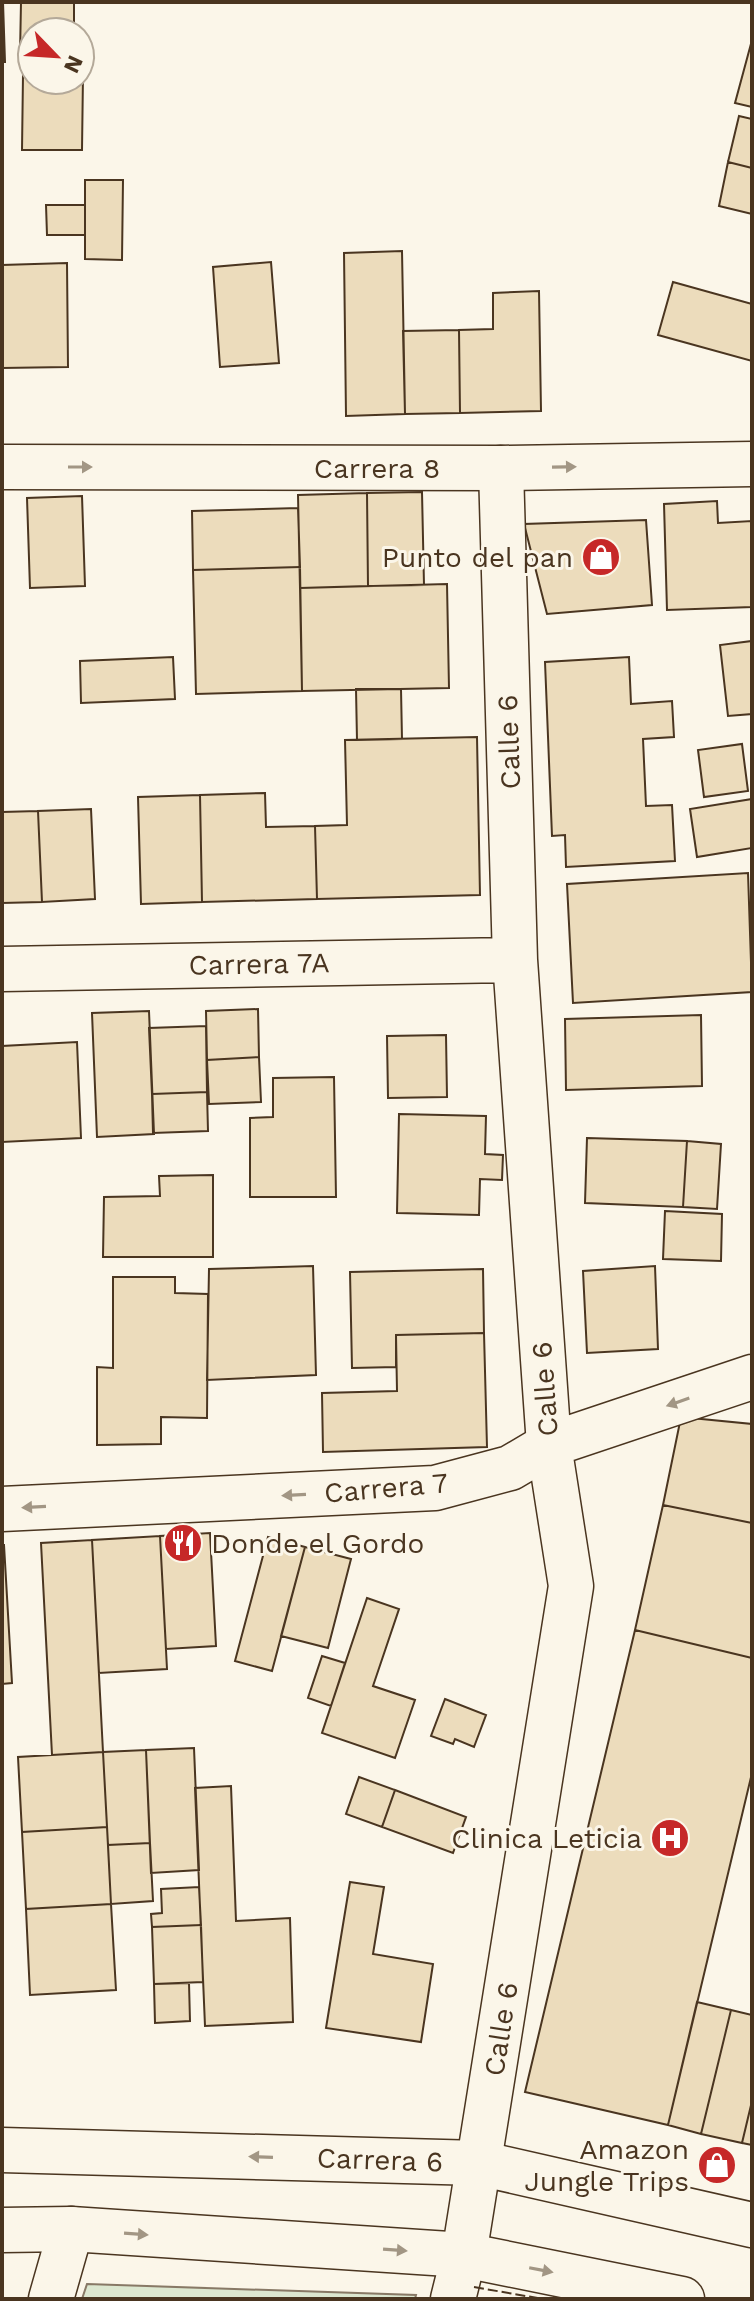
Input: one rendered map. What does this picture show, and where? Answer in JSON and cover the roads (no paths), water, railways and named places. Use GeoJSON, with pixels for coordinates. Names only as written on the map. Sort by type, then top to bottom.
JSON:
{"type":"FeatureCollection","features":[{"type":"Feature","properties":{"kind":"street","name":"Carrera 8"},"geometry":{"type":"LineString","coordinates":[[2,467],[501,468],[752,464]]}},
{"type":"Feature","properties":{"kind":"street","name":"Calle 6"},"geometry":{"type":"LineString","coordinates":[[453,2299],[464,2255],[571,1586],[549,1445],[515,960],[501,468]]}},
{"type":"Feature","properties":{"kind":"street","name":"Carrera 7A"},"geometry":{"type":"LineString","coordinates":[[2,969],[515,960]]}},
{"type":"Feature","properties":{"kind":"street","name":"Carrera 7"},"geometry":{"type":"LineString","coordinates":[[2,1509],[435,1488],[510,1468],[549,1445],[752,1377]]}},
{"type":"Feature","properties":{"kind":"street","name":"Carrera 6"},"geometry":{"type":"LineString","coordinates":[[2,2150],[479,2163],[752,2225]]}},
{"type":"Feature","properties":{"kind":"street"},"geometry":{"type":"LineString","coordinates":[[51,2299],[71,2229]]}},
{"type":"Feature","properties":{"kind":"street"},"geometry":{"type":"LineString","coordinates":[[2,2230],[71,2229],[464,2255],[682,2299]]}},
{"type":"Feature","properties":{"kind":"place","name":"Punto del pan"},"geometry":{"type":"Point","coordinates":[601,557]}},
{"type":"Feature","properties":{"kind":"place","name":"Donde el Gordo"},"geometry":{"type":"Point","coordinates":[183,1543]}},
{"type":"Feature","properties":{"kind":"place","name":"Clinica Leticia"},"geometry":{"type":"Point","coordinates":[670,1838]}},
{"type":"Feature","properties":{"kind":"place","name":"Amazon Jungle Trips"},"geometry":{"type":"Point","coordinates":[717,2165]}}]}
